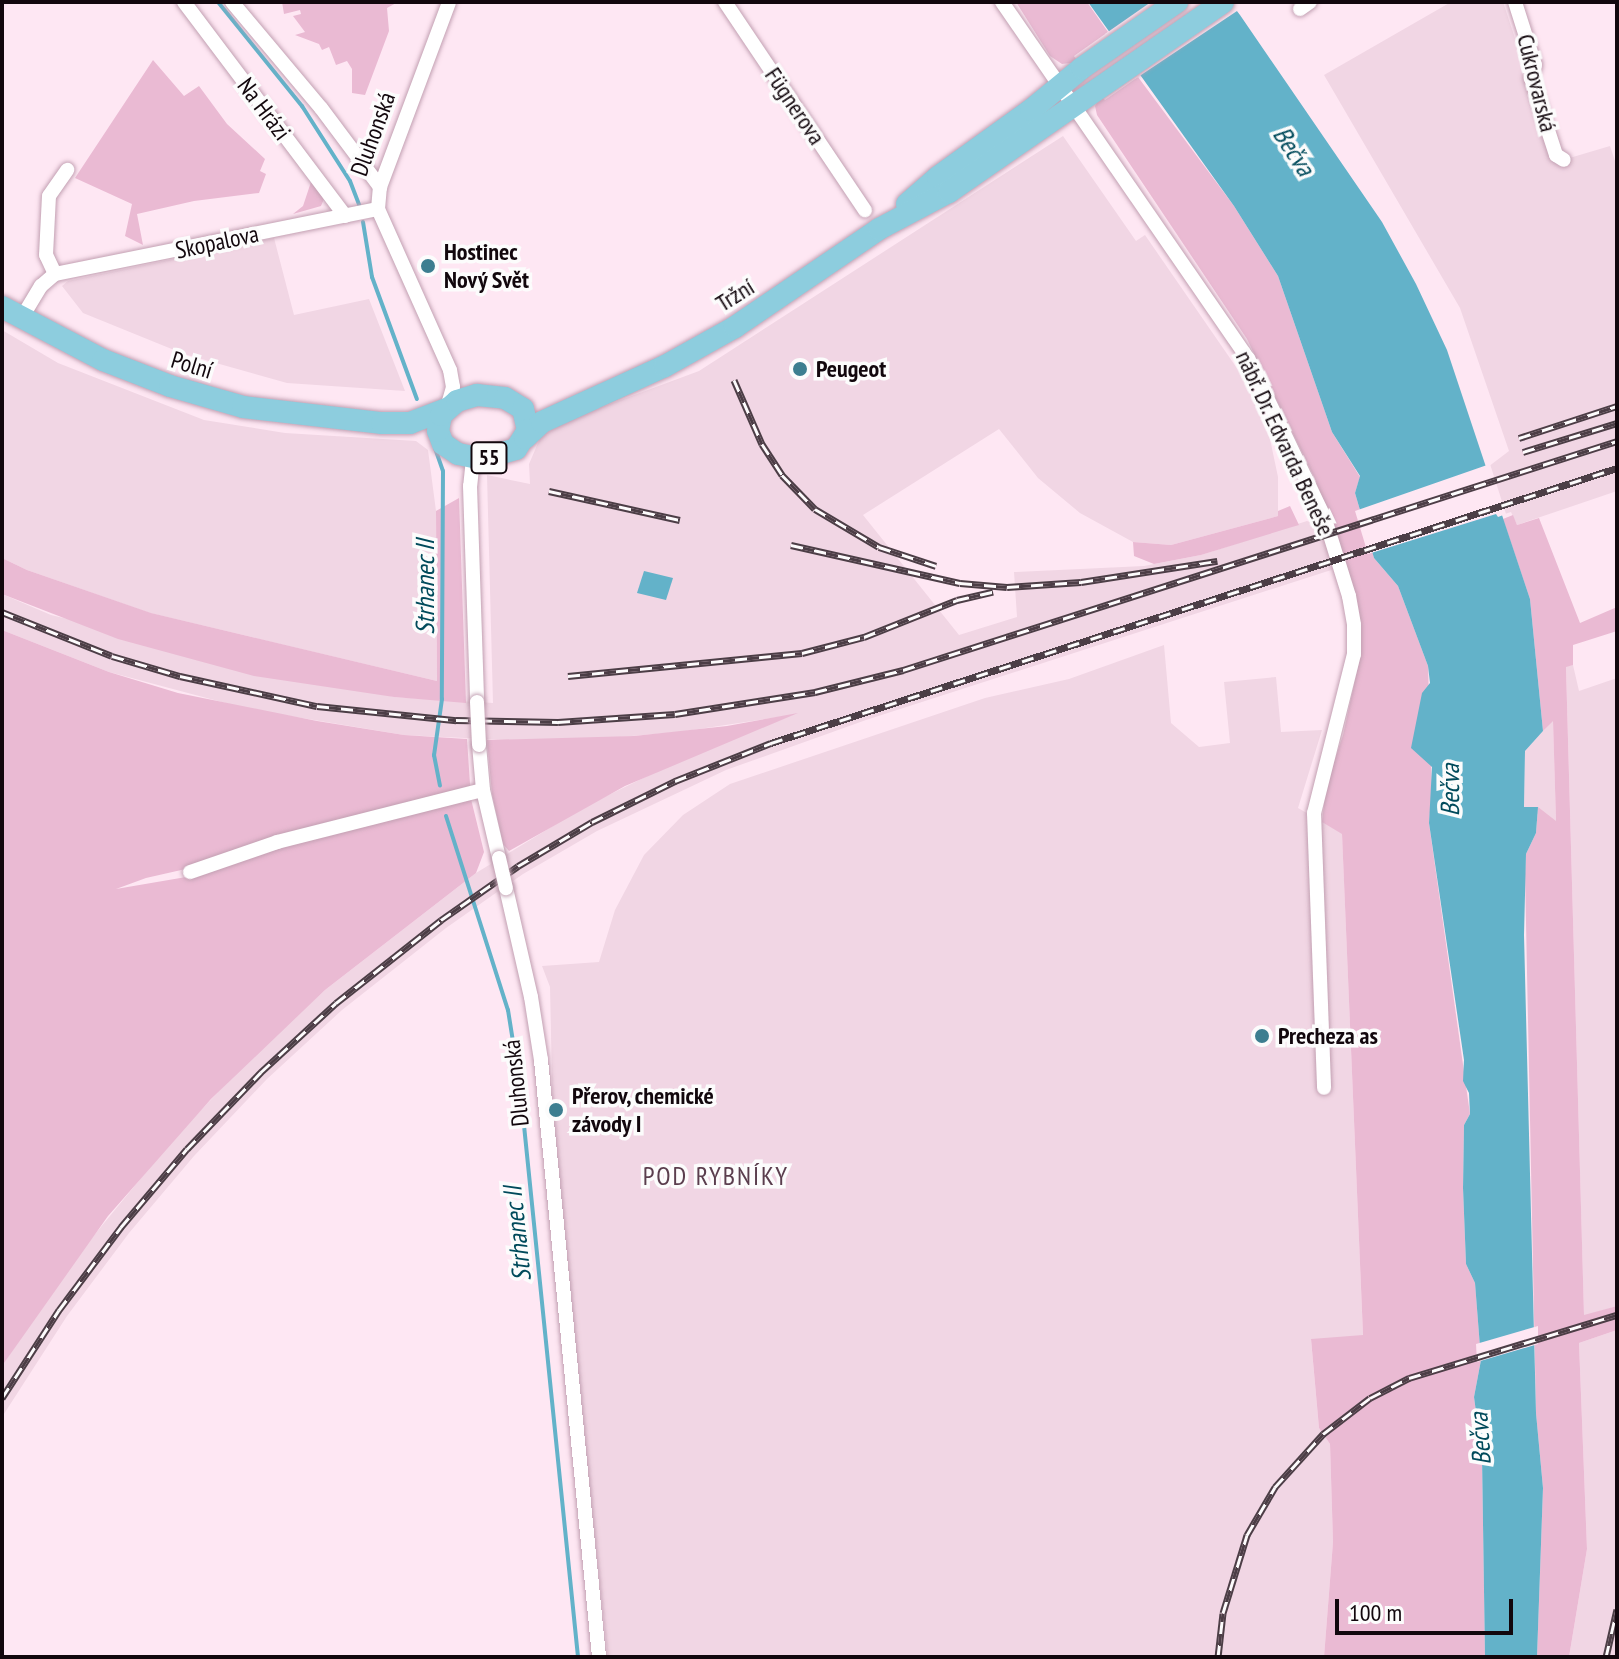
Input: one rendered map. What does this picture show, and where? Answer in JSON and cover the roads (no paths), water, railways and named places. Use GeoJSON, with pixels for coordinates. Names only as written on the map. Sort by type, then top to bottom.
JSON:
{"type":"FeatureCollection","features":[{"type":"Feature","properties":{"kind":"main road","name":"Tržní"},"geometry":{"type":"LineString","coordinates":[[879,229],[938,177],[1082,68],[1177,2]]}},
{"type":"Feature","properties":{"kind":"main road","name":"Tržní"},"geometry":{"type":"LineString","coordinates":[[525,438],[542,422],[709,343],[879,229],[949,192],[1223,2]]}},
{"type":"Feature","properties":{"kind":"main road","name":"Polní"},"geometry":{"type":"LineString","coordinates":[[11,313],[103,360],[206,397],[289,414],[382,423],[410,423],[446,409]]}},
{"type":"Feature","properties":{"kind":"main road","name":"Tržní"},"geometry":{"type":"LineString","coordinates":[[512,400],[539,405],[610,390]]}},
{"type":"Feature","properties":{"kind":"main road","name":"55"},"geometry":{"type":"LineString","coordinates":[[443,444],[473,459],[510,453],[525,438],[526,416],[512,400],[477,395],[446,409]]}},
{"type":"Feature","properties":{"kind":"main road","name":"Dluhonská"},"geometry":{"type":"LineString","coordinates":[[443,444],[439,423],[446,409]]}},
{"type":"Feature","properties":{"kind":"main road","name":"Polní"},"geometry":{"type":"LineString","coordinates":[[382,423],[426,434],[443,444]]}},
{"type":"Feature","properties":{"kind":"street","name":"Na Hrázi"},"geometry":{"type":"LineString","coordinates":[[184,2],[345,216]]}},
{"type":"Feature","properties":{"kind":"street","name":"Na Hrázi"},"geometry":{"type":"LineString","coordinates":[[232,2],[321,108],[380,187]]}},
{"type":"Feature","properties":{"kind":"street","name":"Dluhonská"},"geometry":{"type":"LineString","coordinates":[[449,2],[380,187],[378,209],[450,370],[461,384],[477,395]]}},
{"type":"Feature","properties":{"kind":"street","name":"Fügnerova"},"geometry":{"type":"LineString","coordinates":[[725,2],[865,210]]}},
{"type":"Feature","properties":{"kind":"street","name":"nábř. Dr. Edvarda Beneše"},"geometry":{"type":"LineString","coordinates":[[1002,2],[1248,358],[1325,519],[1349,596],[1354,625],[1354,654],[1314,813],[1324,1088]]}},
{"type":"Feature","properties":{"kind":"street","name":"Cukrovarská"},"geometry":{"type":"LineString","coordinates":[[1515,2],[1535,65],[1531,78],[1556,155],[1564,160]]}},
{"type":"Feature","properties":{"kind":"street"},"geometry":{"type":"LineString","coordinates":[[11,313],[55,274],[46,255],[49,196],[67,170]]}},
{"type":"Feature","properties":{"kind":"street","name":"Skopalova"},"geometry":{"type":"LineString","coordinates":[[55,274],[378,209]]}},
{"type":"Feature","properties":{"kind":"street","name":"Dluhonská"},"geometry":{"type":"LineString","coordinates":[[446,409],[453,387],[450,370]]}},
{"type":"Feature","properties":{"kind":"street","name":"Dluhonská"},"geometry":{"type":"LineString","coordinates":[[473,459],[470,486],[483,790],[531,997],[541,1060],[599,1657]]}},
{"type":"Feature","properties":{"kind":"street"},"geometry":{"type":"LineString","coordinates":[[190,872],[277,842],[483,790]]}},
{"type":"Feature","properties":{"kind":"water","name":"Bečva"},"geometry":{"type":"Polygon","coordinates":[[[1088,2],[1230,2],[1240,15],[1382,222],[1416,284],[1447,350],[1530,599],[1543,731],[1525,751],[1524,807],[1538,807],[1536,833],[1526,854],[1524,935],[1536,1413],[1543,1488],[1537,1657],[1485,1657],[1482,1457],[1474,1397],[1481,1360],[1475,1283],[1466,1264],[1463,1188],[1464,1125],[1470,1114],[1469,1093],[1463,1081],[1464,1060],[1429,823],[1432,767],[1411,748],[1422,693],[1430,683],[1428,666],[1398,586],[1374,558],[1355,493],[1360,476],[1332,432],[1278,276],[1234,206],[1088,2]]]}},
{"type":"Feature","properties":{"kind":"water"},"geometry":{"type":"Polygon","coordinates":[[[644,571],[673,578],[666,600],[637,593],[644,571]]]}},
{"type":"Feature","properties":{"kind":"waterway","name":"Strhanec II"},"geometry":{"type":"LineString","coordinates":[[218,2],[302,106],[350,181],[360,207]]}},
{"type":"Feature","properties":{"kind":"waterway","name":"Strhanec II"},"geometry":{"type":"LineString","coordinates":[[363,222],[372,277],[417,399]]}},
{"type":"Feature","properties":{"kind":"waterway","name":"Strhanec II"},"geometry":{"type":"LineString","coordinates":[[435,448],[443,471],[442,699],[434,755],[440,785]]}},
{"type":"Feature","properties":{"kind":"waterway","name":"Strhanec II"},"geometry":{"type":"LineString","coordinates":[[446,816],[508,1010],[520,1086],[578,1657]]}},
{"type":"Feature","properties":{"kind":"railway"},"geometry":{"type":"LineString","coordinates":[[734,380],[762,444],[782,475],[815,509],[879,547],[936,566]]}},
{"type":"Feature","properties":{"kind":"railway"},"geometry":{"type":"LineString","coordinates":[[1519,438],[1617,406]]}},
{"type":"Feature","properties":{"kind":"railway"},"geometry":{"type":"LineString","coordinates":[[1523,452],[1617,423]]}},
{"type":"Feature","properties":{"kind":"railway"},"geometry":{"type":"LineString","coordinates":[[2,612],[112,656],[180,676],[317,706],[456,720],[558,722],[675,714],[815,692],[903,670],[1617,441]]}},
{"type":"Feature","properties":{"kind":"railway"},"geometry":{"type":"LineString","coordinates":[[2,1398],[59,1310],[121,1227],[187,1149],[261,1072],[336,1003],[441,920],[518,866],[592,822],[675,781],[771,743],[1617,468]]}},
{"type":"Feature","properties":{"kind":"railway"},"geometry":{"type":"LineString","coordinates":[[549,491],[680,520]]}},
{"type":"Feature","properties":{"kind":"railway"},"geometry":{"type":"LineString","coordinates":[[791,545],[960,583],[1007,587],[1081,582],[1217,561]]}},
{"type":"Feature","properties":{"kind":"railway"},"geometry":{"type":"LineString","coordinates":[[568,676],[802,653],[864,637],[957,600],[993,592]]}},
{"type":"Feature","properties":{"kind":"railway"},"geometry":{"type":"LineString","coordinates":[[1218,1657],[1223,1613],[1247,1535],[1275,1487],[1323,1434],[1370,1398],[1409,1378],[1617,1315]]}},
{"type":"Feature","properties":{"kind":"railway"},"geometry":{"type":"LineString","coordinates":[[1606,1657],[1617,1609]]}},
{"type":"Feature","properties":{"kind":"place","name":"Hostinec Nový Svět"},"geometry":{"type":"Point","coordinates":[428,266]}},
{"type":"Feature","properties":{"kind":"place","name":"Peugeot"},"geometry":{"type":"Point","coordinates":[800,369]}},
{"type":"Feature","properties":{"kind":"place","name":"Precheza as"},"geometry":{"type":"Point","coordinates":[1262,1036]}},
{"type":"Feature","properties":{"kind":"place","name":"Přerov, chemické závody I"},"geometry":{"type":"Point","coordinates":[556,1110]}},
{"type":"Feature","properties":{"kind":"district","name":"POD RYBNÍKY"},"geometry":{"type":"Point","coordinates":[716,1176]}}]}
